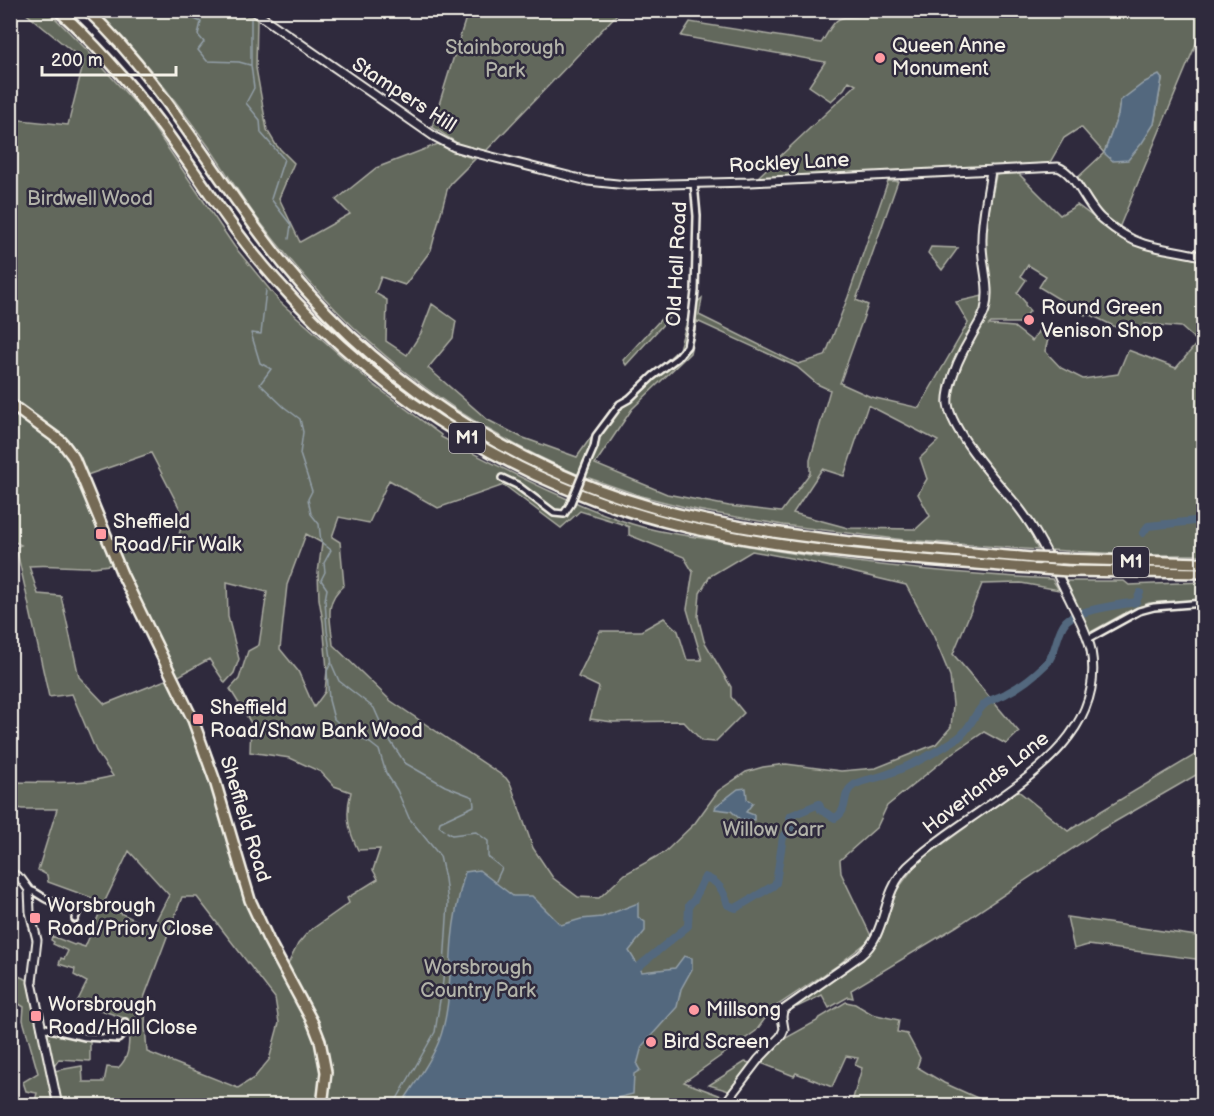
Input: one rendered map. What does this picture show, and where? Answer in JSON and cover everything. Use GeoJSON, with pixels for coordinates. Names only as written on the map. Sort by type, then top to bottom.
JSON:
{"type":"FeatureCollection","features":[{"type":"Feature","properties":{"kind":"highway","name":"M1"},"geometry":{"type":"LineString","coordinates":[[58,10],[97,46],[133,88],[241,238],[305,312],[346,351],[401,396],[512,464],[578,493],[637,514],[689,528],[756,540],[832,550],[1068,571],[1203,573]]}},
{"type":"Feature","properties":{"kind":"highway","name":"M1"},"geometry":{"type":"LineString","coordinates":[[87,10],[109,31],[150,79],[264,239],[317,303],[361,346],[406,383],[491,440],[540,465],[638,503],[704,520],[748,528],[838,540],[1059,560],[1203,563]]}},
{"type":"Feature","properties":{"kind":"highway","name":"Sheffield Road"},"geometry":{"type":"LineString","coordinates":[[10,404],[62,442],[75,458],[122,574],[194,720],[215,781],[250,900],[320,1041],[326,1072],[322,1106]]}},
{"type":"Feature","properties":{"kind":"street","name":"Stampers Hill"},"geometry":{"type":"LineString","coordinates":[[252,10],[444,142],[468,151],[588,181]]}},
{"type":"Feature","properties":{"kind":"street","name":"Rockley Lane"},"geometry":{"type":"LineString","coordinates":[[588,181],[627,185],[694,183],[1054,167],[1062,169],[1096,214],[1113,228],[1145,244],[1203,257]]}},
{"type":"Feature","properties":{"kind":"street","name":"Haverlands Lane"},"geometry":{"type":"LineString","coordinates":[[723,1106],[758,1060],[781,1036],[784,1029],[783,1010],[841,970],[871,945],[880,930],[892,889],[904,871],[928,848],[1017,785],[1054,754],[1071,734],[1085,711],[1092,684],[1092,667],[1088,639],[1080,620],[1039,539],[1019,509],[981,462],[956,423],[947,403],[953,375],[985,310],[987,294],[982,229],[991,170]]}},
{"type":"Feature","properties":{"kind":"street","name":"Old Hall Road"},"geometry":{"type":"LineString","coordinates":[[502,478],[517,485],[554,513],[564,514],[594,447],[596,436],[620,404],[677,358],[687,346],[692,326],[695,291],[697,216],[694,183]]}},
{"type":"Feature","properties":{"kind":"street"},"geometry":{"type":"LineString","coordinates":[[1088,639],[1138,612],[1154,607],[1203,603]]}},
{"type":"Feature","properties":{"kind":"street"},"geometry":{"type":"LineString","coordinates":[[10,872],[21,879],[29,890],[30,912],[37,940],[32,982],[58,1106]]}},
{"type":"Feature","properties":{"kind":"street"},"geometry":{"type":"LineString","coordinates":[[29,890],[37,892],[48,901],[73,909],[77,913],[75,919]]}},
{"type":"Feature","properties":{"kind":"street"},"geometry":{"type":"LineString","coordinates":[[48,901],[51,909]]}},
{"type":"Feature","properties":{"kind":"street"},"geometry":{"type":"LineString","coordinates":[[41,1027],[85,1037],[118,1039],[124,1033],[125,1022]]}},
{"type":"Feature","properties":{"kind":"green space"},"geometry":{"type":"Polygon","coordinates":[[[871,10],[1203,11],[1203,27],[1119,228],[1102,217],[1075,180],[1104,153],[1081,127],[1064,138],[1049,164],[759,178],[856,85],[849,81],[831,101],[809,86],[825,62],[681,36],[690,22],[821,43],[839,19],[871,10]],[[1162,79],[1120,101],[1118,115],[1104,153],[1154,124],[1162,79]]]}},
{"type":"Feature","properties":{"kind":"green space"},"geometry":{"type":"Polygon","coordinates":[[[23,11],[45,11],[57,20],[144,113],[234,246],[280,302],[374,385],[441,437],[558,495],[642,527],[844,561],[927,570],[1052,579],[1059,590],[1021,583],[982,584],[953,654],[1019,732],[1006,744],[984,732],[950,755],[887,806],[877,827],[840,860],[841,873],[872,938],[838,965],[772,1009],[756,1031],[684,1082],[724,1097],[720,1105],[60,1105],[53,1071],[82,1066],[83,1082],[104,1082],[107,1067],[118,1068],[126,1056],[129,1032],[126,1032],[127,1019],[77,1002],[87,982],[74,975],[75,969],[59,964],[68,951],[53,944],[52,936],[85,947],[103,905],[95,899],[48,882],[47,875],[38,870],[57,809],[22,809],[11,806],[11,782],[75,782],[113,776],[96,751],[72,694],[49,697],[16,547],[21,545],[11,540],[10,408],[59,444],[69,455],[113,564],[92,567],[29,566],[38,594],[61,596],[79,677],[105,704],[168,679],[188,717],[207,769],[249,906],[287,966],[298,944],[308,932],[349,903],[347,898],[378,879],[373,870],[380,849],[358,850],[348,822],[351,792],[334,786],[321,772],[290,758],[250,752],[251,723],[230,689],[239,679],[248,651],[259,645],[267,592],[227,582],[228,617],[239,659],[234,673],[225,683],[209,659],[177,677],[134,591],[109,532],[125,545],[141,551],[158,549],[177,542],[182,524],[181,511],[151,453],[87,475],[78,454],[70,444],[11,399],[11,119],[68,125],[84,61],[23,11]],[[389,480],[369,523],[339,517],[332,537],[340,542],[344,585],[333,598],[331,605],[333,645],[391,701],[506,778],[511,785],[533,848],[553,878],[578,897],[599,898],[625,874],[665,852],[695,823],[718,791],[746,772],[786,764],[841,771],[876,768],[936,744],[951,727],[953,705],[950,676],[934,637],[906,585],[752,551],[710,576],[700,593],[698,617],[704,641],[731,687],[731,697],[744,713],[715,742],[702,741],[683,721],[613,722],[590,719],[599,687],[578,677],[600,631],[641,631],[664,618],[678,631],[687,660],[702,660],[687,609],[693,572],[684,557],[629,535],[629,527],[580,511],[561,528],[504,485],[438,508],[389,480]],[[306,534],[287,585],[280,649],[298,671],[314,707],[325,692],[327,670],[319,599],[318,573],[322,543],[306,534]],[[129,851],[103,905],[152,928],[169,895],[129,851]],[[182,897],[144,998],[146,1001],[147,1052],[238,1088],[254,1078],[269,1060],[279,1023],[275,998],[197,897],[182,897]]]}},
{"type":"Feature","properties":{"kind":"green space"},"geometry":{"type":"Polygon","coordinates":[[[97,11],[244,11],[247,16],[253,16],[257,20],[256,68],[267,130],[276,145],[294,163],[279,198],[300,242],[350,214],[336,200],[376,168],[438,144],[475,159],[447,190],[431,250],[405,285],[381,277],[375,293],[387,300],[386,341],[407,355],[421,333],[432,304],[456,321],[453,338],[428,368],[488,420],[521,437],[577,457],[615,403],[633,391],[679,349],[691,308],[702,298],[699,315],[798,364],[825,356],[888,181],[898,181],[856,300],[868,305],[840,383],[871,397],[919,408],[968,323],[956,302],[983,296],[985,232],[996,175],[1017,172],[1060,215],[1077,205],[1121,237],[1143,248],[1182,254],[1203,261],[1204,527],[1200,528],[1203,534],[1203,555],[1142,555],[1049,550],[1046,541],[1033,539],[1038,550],[905,540],[783,525],[697,510],[641,496],[586,477],[591,463],[584,460],[579,475],[531,453],[441,399],[362,335],[325,298],[257,218],[209,147],[156,76],[97,11]],[[1028,265],[1021,276],[1026,280],[1017,293],[1030,311],[1020,323],[991,323],[989,325],[1014,327],[1032,341],[1041,327],[1050,332],[1045,351],[1061,368],[1083,379],[1118,374],[1128,350],[1176,368],[1198,342],[1181,327],[1145,324],[1143,338],[1087,313],[1085,315],[1039,287],[1046,276],[1028,265]],[[697,321],[690,353],[632,409],[595,464],[667,494],[729,506],[781,512],[810,473],[810,460],[830,390],[817,384],[797,367],[697,321]],[[868,405],[844,476],[822,469],[793,513],[848,528],[916,529],[930,516],[918,494],[927,479],[920,458],[938,441],[868,405]]]}},
{"type":"Feature","properties":{"kind":"green space","name":"Stainborough Park"},"geometry":{"type":"Polygon","coordinates":[[[468,11],[620,11],[485,152],[463,147],[432,127],[468,11]]]}},
{"type":"Feature","properties":{"kind":"green space"},"geometry":{"type":"Polygon","coordinates":[[[931,247],[958,248],[942,270],[928,253],[931,247]]]}},
{"type":"Feature","properties":{"kind":"green space"},"geometry":{"type":"Polygon","coordinates":[[[675,304],[677,309],[626,365],[623,360],[675,304]]]}},
{"type":"Feature","properties":{"kind":"green space"},"geometry":{"type":"Polygon","coordinates":[[[1065,581],[1124,581],[1129,585],[1203,582],[1203,601],[1149,603],[1089,633],[1065,581]]]}},
{"type":"Feature","properties":{"kind":"green space"},"geometry":{"type":"Polygon","coordinates":[[[1203,750],[1203,771],[1099,831],[957,926],[851,990],[853,998],[848,997],[829,1008],[822,995],[797,1007],[796,1003],[868,955],[881,937],[897,890],[917,863],[1017,790],[1068,831],[1203,750]]]}},
{"type":"Feature","properties":{"kind":"green space"},"geometry":{"type":"Polygon","coordinates":[[[1067,917],[1203,937],[1203,960],[1088,945],[1074,949],[1067,917]]]}},
{"type":"Feature","properties":{"kind":"green space"},"geometry":{"type":"Polygon","coordinates":[[[11,973],[28,980],[54,1105],[34,1105],[37,1093],[26,1091],[23,1082],[38,1073],[23,1020],[24,1007],[11,999],[11,973]]]}},
{"type":"Feature","properties":{"kind":"green space"},"geometry":{"type":"Polygon","coordinates":[[[846,1002],[855,1004],[872,1014],[899,1020],[897,1032],[907,1034],[920,1058],[917,1067],[944,1083],[993,1105],[851,1105],[862,1068],[855,1065],[858,1058],[846,1056],[832,1087],[761,1063],[784,1039],[846,1002]]]}},
{"type":"Feature","properties":{"kind":"green space"},"geometry":{"type":"Polygon","coordinates":[[[49,1031],[90,1042],[90,1061],[59,1059],[55,1065],[51,1066],[45,1032],[49,1031]]]}},
{"type":"Feature","properties":{"kind":"green space"},"geometry":{"type":"Polygon","coordinates":[[[745,1062],[751,1063],[729,1091],[709,1085],[745,1062]]]}},
{"type":"Feature","properties":{"kind":"water"},"geometry":{"type":"Polygon","coordinates":[[[1159,75],[1162,79],[1154,124],[1128,160],[1113,161],[1104,153],[1118,115],[1120,101],[1145,82],[1159,75]]]}},
{"type":"Feature","properties":{"kind":"water"},"geometry":{"type":"Polygon","coordinates":[[[746,788],[747,799],[753,803],[746,812],[754,815],[754,820],[741,820],[731,811],[715,809],[738,789],[746,788]]]}},
{"type":"Feature","properties":{"kind":"water"},"geometry":{"type":"Polygon","coordinates":[[[479,870],[513,896],[532,896],[561,925],[581,919],[602,917],[638,903],[638,917],[645,922],[645,931],[629,951],[642,972],[675,968],[684,956],[692,958],[692,969],[681,989],[677,1007],[642,1046],[637,1065],[640,1070],[634,1074],[633,1094],[613,1099],[605,1105],[401,1105],[436,1049],[443,1029],[448,1004],[455,914],[465,872],[479,870]]]}},
{"type":"Feature","properties":{"kind":"waterway"},"geometry":{"type":"LineString","coordinates":[[176,10],[201,22],[198,35],[204,42],[198,50],[207,61],[239,62],[250,65]]}},
{"type":"Feature","properties":{"kind":"waterway"},"geometry":{"type":"LineString","coordinates":[[264,12],[272,10]]}},
{"type":"Feature","properties":{"kind":"waterway"},"geometry":{"type":"LineString","coordinates":[[251,19],[251,65],[254,88],[246,103],[260,120],[261,133],[284,159],[271,199],[291,225],[289,239]]}},
{"type":"Feature","properties":{"kind":"waterway"},"geometry":{"type":"LineString","coordinates":[[266,290],[261,334],[251,333],[260,363],[271,369],[260,384],[300,419],[303,432],[300,454],[312,491],[308,499],[311,514],[319,524],[321,542],[331,550],[324,563],[325,572],[321,580],[327,589],[325,600],[332,665],[339,681],[374,708],[385,733],[405,763],[445,786],[473,797],[474,806],[440,822],[439,826],[444,830]]}},
{"type":"Feature","properties":{"kind":"waterway"},"geometry":{"type":"LineString","coordinates":[[1143,533],[1148,526],[1204,520]]}},
{"type":"Feature","properties":{"kind":"waterway"},"geometry":{"type":"LineString","coordinates":[[632,972],[688,926],[689,905],[694,900],[705,877],[717,884],[728,905],[736,908],[773,886],[776,883],[783,837],[791,828],[790,816],[819,804],[821,810],[835,818],[840,815],[847,793],[854,785],[904,768],[949,744],[962,734],[986,703],[1012,690],[1038,671],[1047,663],[1060,631],[1071,617],[1109,606],[1136,602],[1140,593]]}},
{"type":"Feature","properties":{"kind":"waterway"},"geometry":{"type":"LineString","coordinates":[[331,663],[327,671],[329,700],[334,719],[350,733],[379,750],[386,773],[397,790],[409,818],[440,856],[445,879],[448,903],[443,981],[435,1032],[393,1106]]}},
{"type":"Feature","properties":{"kind":"waterway"},"geometry":{"type":"LineString","coordinates":[[447,832],[452,835],[476,832],[488,841],[488,857],[502,868],[495,883]]}},
{"type":"Feature","properties":{"kind":"place","name":"Queen Anne Monument"},"geometry":{"type":"Point","coordinates":[880,58]}},
{"type":"Feature","properties":{"kind":"place","name":"Round Green Venison Shop"},"geometry":{"type":"Point","coordinates":[1029,320]}},
{"type":"Feature","properties":{"kind":"place","name":"Sheffield Road/Fir Walk"},"geometry":{"type":"Point","coordinates":[101,534]}},
{"type":"Feature","properties":{"kind":"place","name":"Sheffield Road/Shaw Bank Wood"},"geometry":{"type":"Point","coordinates":[198,719]}},
{"type":"Feature","properties":{"kind":"place","name":"Worsbrough Road/Priory Close"},"geometry":{"type":"Point","coordinates":[35,918]}},
{"type":"Feature","properties":{"kind":"place","name":"Millsong"},"geometry":{"type":"Point","coordinates":[694,1010]}},
{"type":"Feature","properties":{"kind":"place","name":"Worsbrough Road/Hall Close"},"geometry":{"type":"Point","coordinates":[36,1016]}},
{"type":"Feature","properties":{"kind":"place","name":"Bird Screen"},"geometry":{"type":"Point","coordinates":[651,1042]}},
{"type":"Feature","properties":{"kind":"park label","name":"Birdwell Wood"},"geometry":{"type":"Point","coordinates":[90,199]}},
{"type":"Feature","properties":{"kind":"park label","name":"Willow Carr"},"geometry":{"type":"Point","coordinates":[773,830]}},
{"type":"Feature","properties":{"kind":"park label","name":"Worsbrough Country Park"},"geometry":{"type":"Point","coordinates":[478,980]}}]}
